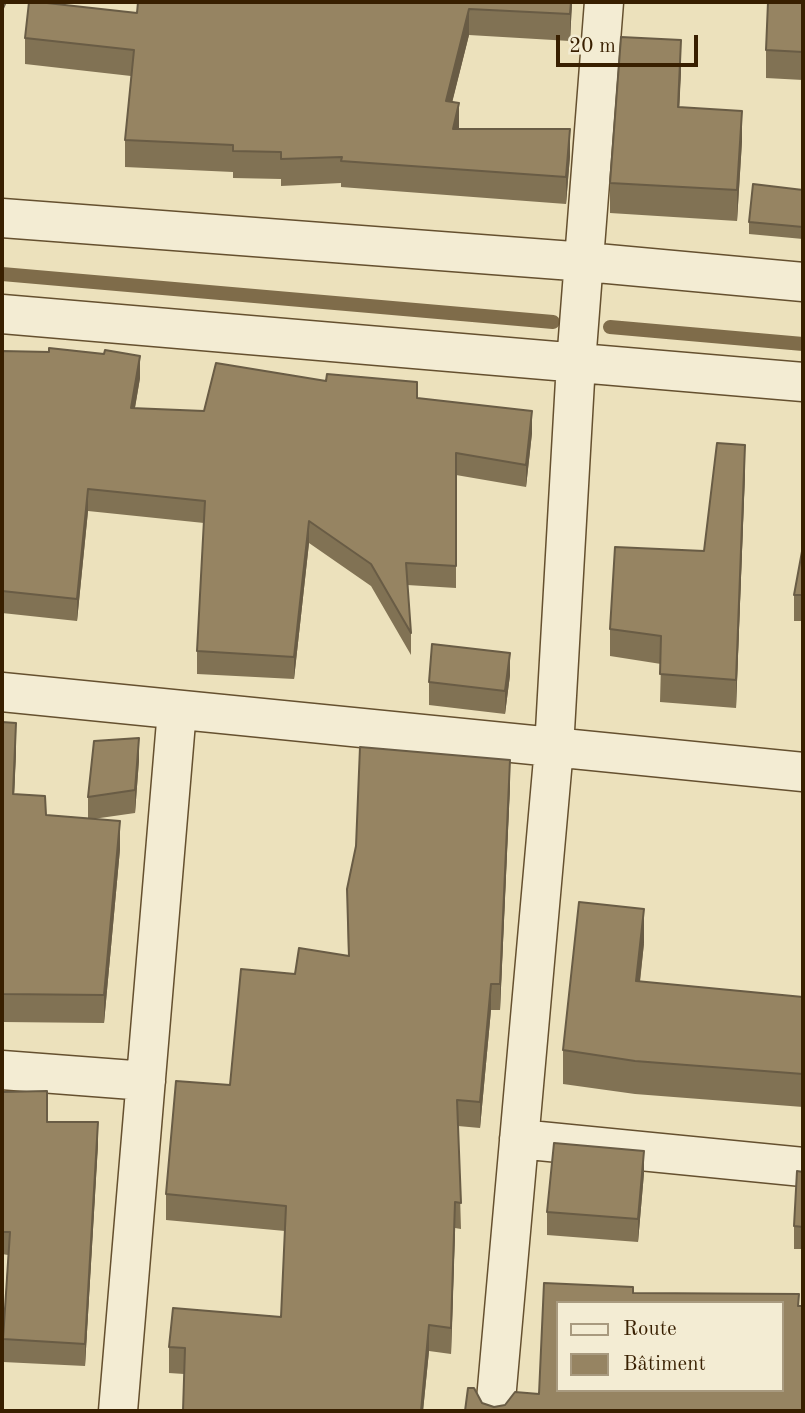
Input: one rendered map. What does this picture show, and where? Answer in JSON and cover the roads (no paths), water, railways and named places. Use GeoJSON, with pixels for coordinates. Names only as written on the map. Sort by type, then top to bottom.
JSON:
{"type":"FeatureCollection","features":[{"type":"Feature","properties":{"kind":"street"},"geometry":{"type":"LineString","coordinates":[[495,1411],[554,748],[576,363],[586,262],[604,2]]}},
{"type":"Feature","properties":{"kind":"street"},"geometry":{"type":"LineString","coordinates":[[2,218],[586,262],[803,282]]}},
{"type":"Feature","properties":{"kind":"street"},"geometry":{"type":"LineString","coordinates":[[2,314],[803,382]]}},
{"type":"Feature","properties":{"kind":"street"},"geometry":{"type":"LineString","coordinates":[[2,692],[803,772]]}},
{"type":"Feature","properties":{"kind":"street"},"geometry":{"type":"LineString","coordinates":[[118,1411],[177,710]]}},
{"type":"Feature","properties":{"kind":"street"},"geometry":{"type":"LineString","coordinates":[[2,1070],[146,1081]]}},
{"type":"Feature","properties":{"kind":"street"},"geometry":{"type":"LineString","coordinates":[[519,1139],[803,1167]]}},
{"type":"Feature","properties":{"kind":"waterway"},"geometry":{"type":"LineString","coordinates":[[2,274],[553,322]]}},
{"type":"Feature","properties":{"kind":"waterway"},"geometry":{"type":"LineString","coordinates":[[610,327],[803,344]]}}]}
